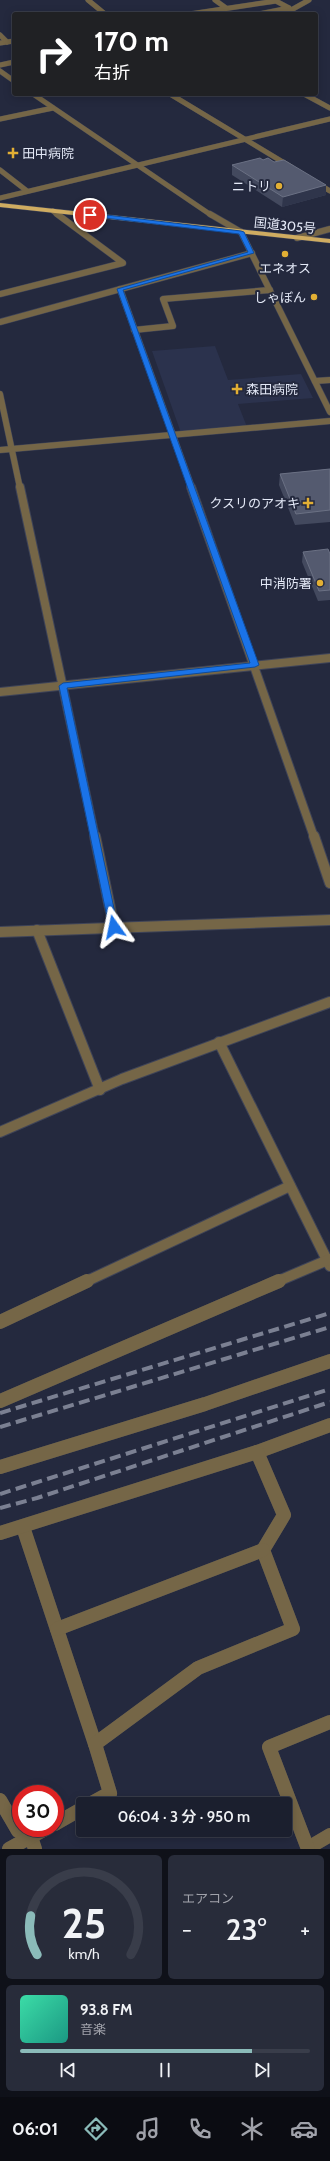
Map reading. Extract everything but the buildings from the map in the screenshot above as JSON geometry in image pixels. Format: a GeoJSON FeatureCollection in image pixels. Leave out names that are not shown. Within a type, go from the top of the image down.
{"type":"FeatureCollection","features":[{"type":"Feature","properties":{"kind":"highway","name":"国道305号"},"geometry":{"type":"LineString","coordinates":[[0,205],[330,241]]}},
{"type":"Feature","properties":{"kind":"street"},"geometry":{"type":"LineString","coordinates":[[88,0],[103,12]]}},
{"type":"Feature","properties":{"kind":"street"},"geometry":{"type":"LineString","coordinates":[[215,0],[226,8]]}},
{"type":"Feature","properties":{"kind":"street"},"geometry":{"type":"LineString","coordinates":[[202,12],[276,1],[287,11],[309,0]]}},
{"type":"Feature","properties":{"kind":"street"},"geometry":{"type":"LineString","coordinates":[[0,35],[12,46]]}},
{"type":"Feature","properties":{"kind":"street"},"geometry":{"type":"LineString","coordinates":[[0,43],[12,41]]}},
{"type":"Feature","properties":{"kind":"street"},"geometry":{"type":"LineString","coordinates":[[0,65],[12,62]]}},
{"type":"Feature","properties":{"kind":"street"},"geometry":{"type":"LineString","coordinates":[[0,71],[12,80]]}},
{"type":"Feature","properties":{"kind":"street"},"geometry":{"type":"LineString","coordinates":[[36,96],[139,164],[220,221],[241,232],[330,412]]}},
{"type":"Feature","properties":{"kind":"street"},"geometry":{"type":"LineString","coordinates":[[173,96],[297,171]]}},
{"type":"Feature","properties":{"kind":"street"},"geometry":{"type":"LineString","coordinates":[[308,96],[330,108]]}},
{"type":"Feature","properties":{"kind":"street"},"geometry":{"type":"LineString","coordinates":[[0,119],[53,108]]}},
{"type":"Feature","properties":{"kind":"street"},"geometry":{"type":"LineString","coordinates":[[0,198],[330,119]]}},
{"type":"Feature","properties":{"kind":"street"},"geometry":{"type":"LineString","coordinates":[[0,170],[27,191]]}},
{"type":"Feature","properties":{"kind":"street"},"geometry":{"type":"LineString","coordinates":[[310,179],[330,191]]}},
{"type":"Feature","properties":{"kind":"street"},"geometry":{"type":"LineString","coordinates":[[0,294],[123,263],[53,210]]}},
{"type":"Feature","properties":{"kind":"street"},"geometry":{"type":"LineString","coordinates":[[297,238],[330,229]]}},
{"type":"Feature","properties":{"kind":"street"},"geometry":{"type":"LineString","coordinates":[[0,322],[252,253]]}},
{"type":"Feature","properties":{"kind":"street"},"geometry":{"type":"LineString","coordinates":[[120,289],[255,665],[330,883]]}},
{"type":"Feature","properties":{"kind":"street"},"geometry":{"type":"LineString","coordinates":[[134,330],[173,326],[163,298],[270,290]]}},
{"type":"Feature","properties":{"kind":"street"},"geometry":{"type":"LineString","coordinates":[[314,381],[330,380]]}},
{"type":"Feature","properties":{"kind":"street"},"geometry":{"type":"LineString","coordinates":[[0,394],[114,927]]}},
{"type":"Feature","properties":{"kind":"street"},"geometry":{"type":"LineString","coordinates":[[0,450],[330,421]]}},
{"type":"Feature","properties":{"kind":"street"},"geometry":{"type":"LineString","coordinates":[[0,692],[330,658]]}},
{"type":"Feature","properties":{"kind":"street"},"geometry":{"type":"LineString","coordinates":[[0,932],[330,920]]}},
{"type":"Feature","properties":{"kind":"street"},"geometry":{"type":"LineString","coordinates":[[37,930],[100,1090]]}},
{"type":"Feature","properties":{"kind":"street"},"geometry":{"type":"LineString","coordinates":[[0,1132],[219,1042],[330,1002]]}},
{"type":"Feature","properties":{"kind":"street"},"geometry":{"type":"LineString","coordinates":[[0,1401],[329,1262],[219,1042]]}},
{"type":"Feature","properties":{"kind":"street"},"geometry":{"type":"LineString","coordinates":[[0,1322],[290,1186]]}},
{"type":"Feature","properties":{"kind":"street"},"geometry":{"type":"LineString","coordinates":[[0,1467],[205,1404],[330,1361]]}},
{"type":"Feature","properties":{"kind":"street"},"geometry":{"type":"LineString","coordinates":[[0,1533],[257,1452],[330,1425]]}},
{"type":"Feature","properties":{"kind":"street"},"geometry":{"type":"LineString","coordinates":[[57,1629],[264,1550],[284,1515],[257,1452]]}},
{"type":"Feature","properties":{"kind":"street"},"geometry":{"type":"LineString","coordinates":[[23,1527],[110,1793],[103,1797]]}},
{"type":"Feature","properties":{"kind":"street"},"geometry":{"type":"LineString","coordinates":[[95,1744],[198,1668],[294,1629],[264,1550]]}},
{"type":"Feature","properties":{"kind":"street"},"geometry":{"type":"LineString","coordinates":[[330,1722],[269,1747],[308,1848],[330,1835]]}},
{"type":"Feature","properties":{"kind":"street"},"geometry":{"type":"LineString","coordinates":[[0,1800],[18,1831],[33,1843]]}},
{"type":"Feature","properties":{"kind":"street"},"geometry":{"type":"LineString","coordinates":[[64,1819],[76,1812]]}},
{"type":"Feature","properties":{"kind":"street"},"geometry":{"type":"LineString","coordinates":[[9,1849],[33,1843]]}},
{"type":"Feature","properties":{"kind":"shaded area","name":"森田病院"},"geometry":{"type":"Polygon","coordinates":[[[215,346],[228,380],[301,374],[313,398],[238,404],[247,427],[181,433],[152,351],[215,346]]]}},
{"type":"Feature","properties":{"kind":"railway"},"geometry":{"type":"LineString","coordinates":[[0,1413],[330,1313]]}},
{"type":"Feature","properties":{"kind":"railway"},"geometry":{"type":"LineString","coordinates":[[0,1427],[330,1327]]}},
{"type":"Feature","properties":{"kind":"railway"},"geometry":{"type":"LineString","coordinates":[[0,1494],[330,1389]]}},
{"type":"Feature","properties":{"kind":"railway"},"geometry":{"type":"LineString","coordinates":[[0,1508],[37,1498],[330,1402]]}},
{"type":"Feature","properties":{"kind":"place","name":"田中病院"},"geometry":{"type":"Point","coordinates":[13,153]}},
{"type":"Feature","properties":{"kind":"place","name":"ニトリ"},"geometry":{"type":"Point","coordinates":[279,186]}},
{"type":"Feature","properties":{"kind":"place","name":"エネオス"},"geometry":{"type":"Point","coordinates":[285,254]}},
{"type":"Feature","properties":{"kind":"place","name":"しゃぼん"},"geometry":{"type":"Point","coordinates":[314,297]}},
{"type":"Feature","properties":{"kind":"place","name":"森田病院"},"geometry":{"type":"Point","coordinates":[237,389]}},
{"type":"Feature","properties":{"kind":"place","name":"クスリのアオキ"},"geometry":{"type":"Point","coordinates":[308,503]}},
{"type":"Feature","properties":{"kind":"place","name":"中消防署"},"geometry":{"type":"Point","coordinates":[320,583]}},
{"type":"Feature","properties":{"kind":"route"},"geometry":{"type":"LineString","coordinates":[[90,215],[241,232],[252,253],[120,289],[255,665],[63,686],[114,927]]}}]}
